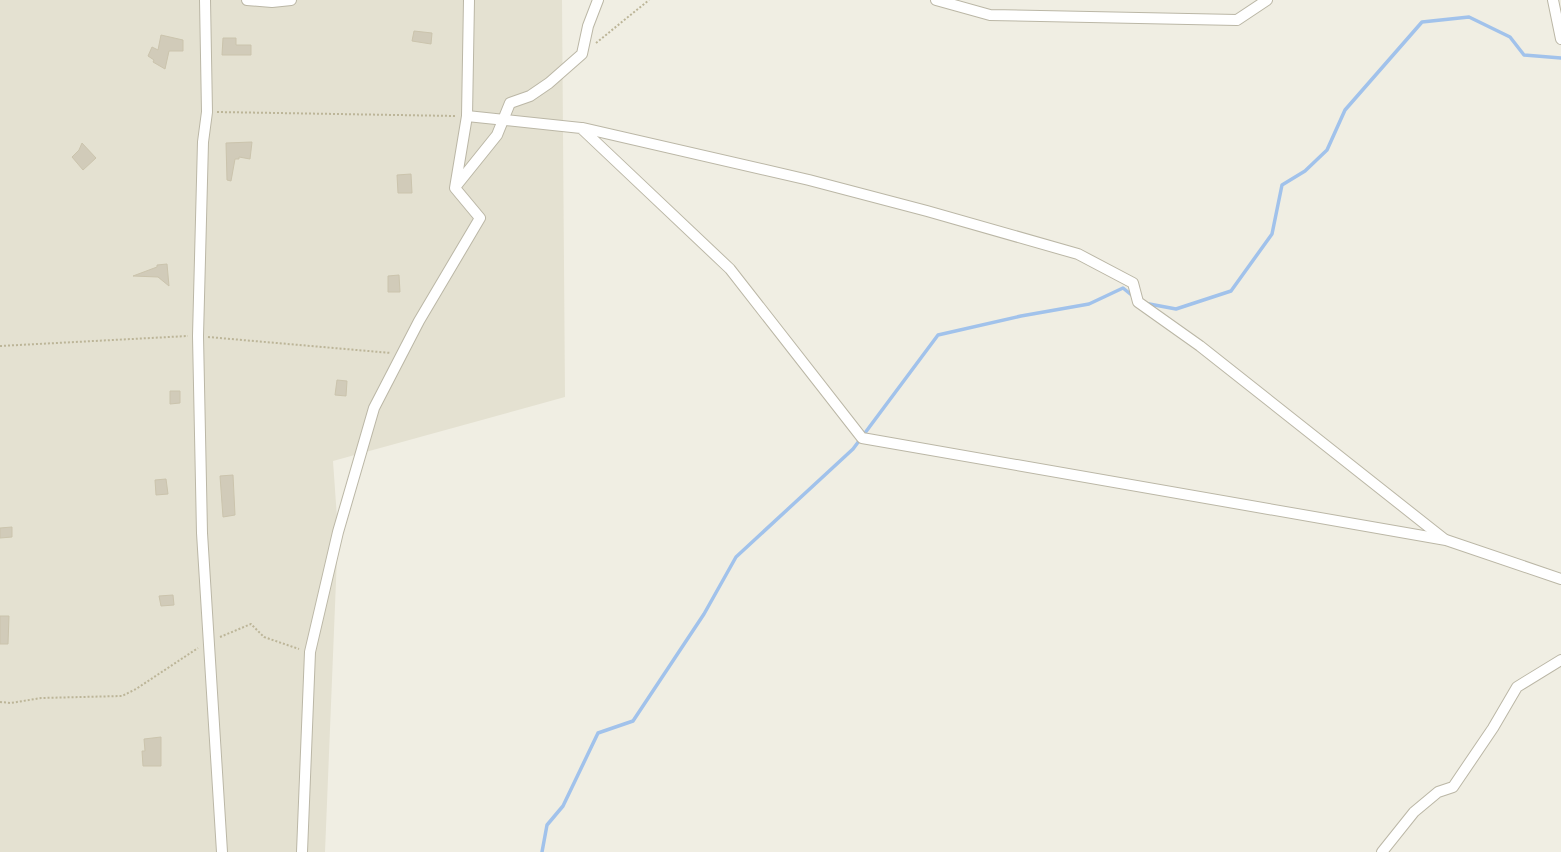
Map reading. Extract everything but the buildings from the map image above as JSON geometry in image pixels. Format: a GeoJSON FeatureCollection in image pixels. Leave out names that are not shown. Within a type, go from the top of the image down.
{"type":"FeatureCollection","features":[{"type":"Feature","properties":{"kind":"street"},"geometry":{"type":"LineString","coordinates":[[205,0],[207,112],[203,142],[198,336],[202,533],[222,852]]}},
{"type":"Feature","properties":{"kind":"street"},"geometry":{"type":"LineString","coordinates":[[247,0],[272,2],[291,0]]}},
{"type":"Feature","properties":{"kind":"street"},"geometry":{"type":"LineString","coordinates":[[302,852],[310,652],[338,532],[374,408],[419,321],[480,218],[455,188],[467,116],[469,0]]}},
{"type":"Feature","properties":{"kind":"street"},"geometry":{"type":"LineString","coordinates":[[455,188],[497,135],[510,103],[530,96],[549,83],[582,54],[588,26],[598,0]]}},
{"type":"Feature","properties":{"kind":"street"},"geometry":{"type":"LineString","coordinates":[[936,0],[990,15],[1237,20],[1266,0]]}},
{"type":"Feature","properties":{"kind":"street"},"geometry":{"type":"LineString","coordinates":[[1553,0],[1561,39]]}},
{"type":"Feature","properties":{"kind":"street"},"geometry":{"type":"LineString","coordinates":[[467,116],[581,128],[810,180],[935,213],[1078,254],[1133,283],[1138,302],[1200,346],[1446,540]]}},
{"type":"Feature","properties":{"kind":"street"},"geometry":{"type":"LineString","coordinates":[[581,128],[730,270],[862,438],[1446,540],[1561,579]]}},
{"type":"Feature","properties":{"kind":"street"},"geometry":{"type":"LineString","coordinates":[[1382,852],[1414,812],[1438,792],[1453,787],[1493,728],[1517,686],[1561,660]]}},
{"type":"Feature","properties":{"kind":"path"},"geometry":{"type":"LineString","coordinates":[[582,54],[649,0]]}},
{"type":"Feature","properties":{"kind":"path"},"geometry":{"type":"LineString","coordinates":[[207,112],[467,116]]}},
{"type":"Feature","properties":{"kind":"path"},"geometry":{"type":"LineString","coordinates":[[0,702],[11,703],[41,698],[122,696],[136,689],[209,641],[251,624],[264,637],[310,652]]}},
{"type":"Feature","properties":{"kind":"shaded area"},"geometry":{"type":"Polygon","coordinates":[[[0,0],[562,0],[565,397],[333,461],[338,532],[325,852],[0,852],[0,0]]]}},
{"type":"Feature","properties":{"kind":"waterway"},"geometry":{"type":"LineString","coordinates":[[1144,303],[1176,309],[1231,291],[1272,234],[1282,185],[1305,171],[1327,150],[1345,110],[1422,22],[1469,17],[1510,37],[1524,55],[1561,58]]}},
{"type":"Feature","properties":{"kind":"waterway"},"geometry":{"type":"LineString","coordinates":[[542,852],[547,825],[563,806],[598,733],[633,721],[704,614],[736,557],[853,449],[938,335],[1021,316],[1089,304],[1123,288],[1134,297]]}}]}
